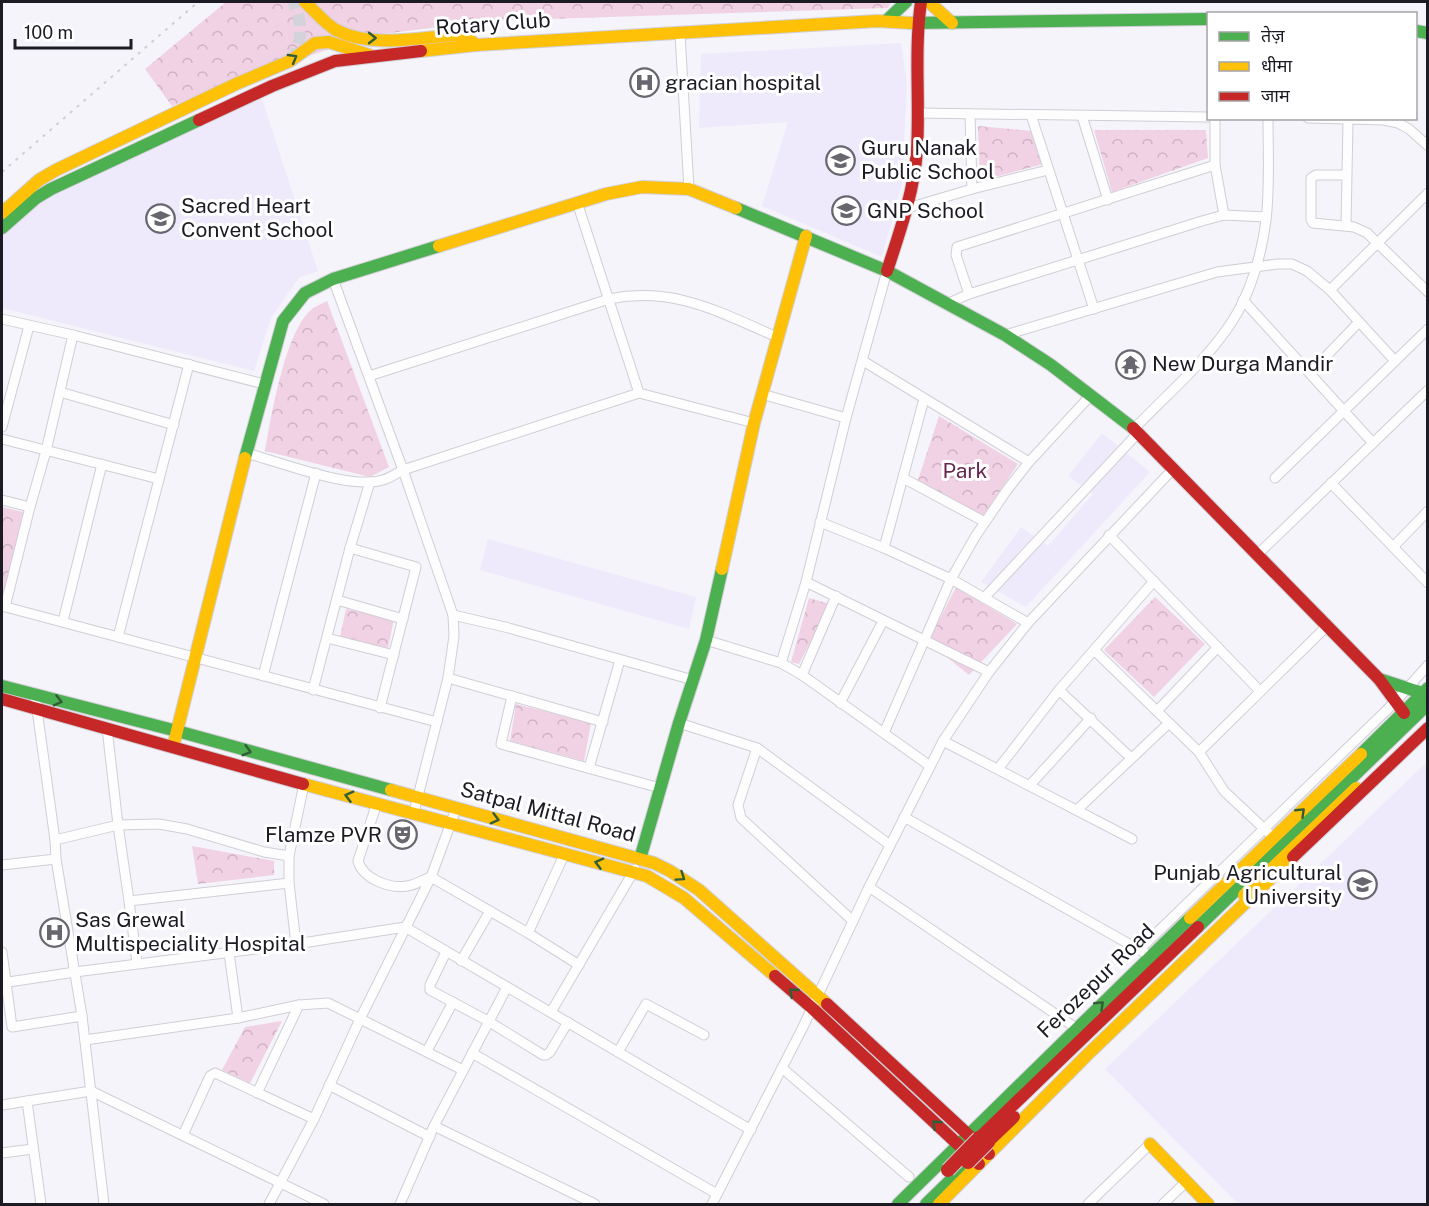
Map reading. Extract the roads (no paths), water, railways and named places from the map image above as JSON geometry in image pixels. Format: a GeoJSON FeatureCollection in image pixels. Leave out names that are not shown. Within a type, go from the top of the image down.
{"type":"FeatureCollection","features":[{"type":"Feature","properties":{"kind":"street"},"geometry":{"type":"LineString","coordinates":[[305,2],[327,24],[356,38],[455,35],[465,36],[476,45]]}},
{"type":"Feature","properties":{"kind":"street"},"geometry":{"type":"LineString","coordinates":[[886,21],[906,2]]}},
{"type":"Feature","properties":{"kind":"street"},"geometry":{"type":"LineString","coordinates":[[911,2],[918,23]]}},
{"type":"Feature","properties":{"kind":"street"},"geometry":{"type":"LineString","coordinates":[[781,663],[806,582],[846,418],[887,271],[908,208],[917,151],[918,23],[921,2]]}},
{"type":"Feature","properties":{"kind":"street"},"geometry":{"type":"LineString","coordinates":[[929,2],[952,23]]}},
{"type":"Feature","properties":{"kind":"street","name":"Rotary Club"},"geometry":{"type":"LineString","coordinates":[[2,228],[36,198],[272,86],[334,61],[476,45],[886,21],[952,23],[1207,19]]}},
{"type":"Feature","properties":{"kind":"street"},"geometry":{"type":"LineString","coordinates":[[680,34],[689,189]]}},
{"type":"Feature","properties":{"kind":"street"},"geometry":{"type":"LineString","coordinates":[[2,213],[39,180],[57,170],[290,61],[315,43],[329,42],[373,57]]}},
{"type":"Feature","properties":{"kind":"street"},"geometry":{"type":"LineString","coordinates":[[36,198],[39,187],[46,181],[273,74]]}},
{"type":"Feature","properties":{"kind":"street"},"geometry":{"type":"LineString","coordinates":[[917,113],[1207,117]]}},
{"type":"Feature","properties":{"kind":"street"},"geometry":{"type":"LineString","coordinates":[[970,114],[972,189]]}},
{"type":"Feature","properties":{"kind":"street"},"geometry":{"type":"LineString","coordinates":[[1031,115],[1094,309]]}},
{"type":"Feature","properties":{"kind":"street"},"geometry":{"type":"LineString","coordinates":[[1082,116],[1108,200]]}},
{"type":"Feature","properties":{"kind":"street"},"geometry":{"type":"LineString","coordinates":[[1215,120],[1215,165],[1224,215]]}},
{"type":"Feature","properties":{"kind":"street"},"geometry":{"type":"LineString","coordinates":[[984,598],[1215,344],[1234,319],[1263,242],[1266,217],[1268,120]]}},
{"type":"Feature","properties":{"kind":"street"},"geometry":{"type":"LineString","coordinates":[[1335,120],[1384,120],[1398,123],[1409,129],[1428,146]]}},
{"type":"Feature","properties":{"kind":"street"},"geometry":{"type":"LineString","coordinates":[[1346,225],[1348,121]]}},
{"type":"Feature","properties":{"kind":"street"},"geometry":{"type":"LineString","coordinates":[[969,294],[956,255],[957,247],[1215,165]]}},
{"type":"Feature","properties":{"kind":"street"},"geometry":{"type":"LineString","coordinates":[[908,208],[1048,170]]}},
{"type":"Feature","properties":{"kind":"street"},"geometry":{"type":"LineString","coordinates":[[1346,175],[1316,175],[1311,178],[1311,220],[1316,224],[1354,226],[1367,233],[1427,291]]}},
{"type":"Feature","properties":{"kind":"street"},"geometry":{"type":"LineString","coordinates":[[173,747],[264,384],[283,321],[305,292],[333,279],[577,202],[642,187],[689,189],[887,271],[1005,335],[1051,365],[1136,431],[1379,679],[1404,713]]}},
{"type":"Feature","properties":{"kind":"street"},"geometry":{"type":"LineString","coordinates":[[1330,290],[1428,193]]}},
{"type":"Feature","properties":{"kind":"street"},"geometry":{"type":"LineString","coordinates":[[577,202],[639,393]]}},
{"type":"Feature","properties":{"kind":"street"},"geometry":{"type":"LineString","coordinates":[[948,303],[969,294],[1202,220],[1224,215],[1266,217]]}},
{"type":"Feature","properties":{"kind":"street"},"geometry":{"type":"LineString","coordinates":[[551,1012],[640,859],[679,723],[706,640],[754,423],[806,236]]}},
{"type":"Feature","properties":{"kind":"street"},"geometry":{"type":"LineString","coordinates":[[1005,335],[1217,272],[1292,264],[1307,270],[1330,290],[1395,361]]}},
{"type":"Feature","properties":{"kind":"street"},"geometry":{"type":"LineString","coordinates":[[333,279],[453,615],[454,636],[448,678],[414,813]]}},
{"type":"Feature","properties":{"kind":"street"},"geometry":{"type":"LineString","coordinates":[[369,376],[609,299],[628,295],[649,294],[688,301],[777,337]]}},
{"type":"Feature","properties":{"kind":"street"},"geometry":{"type":"LineString","coordinates":[[1243,300],[1373,443]]}},
{"type":"Feature","properties":{"kind":"street"},"geometry":{"type":"LineString","coordinates":[[2,319],[264,384]]}},
{"type":"Feature","properties":{"kind":"street"},"geometry":{"type":"LineString","coordinates":[[1310,373],[1359,322]]}},
{"type":"Feature","properties":{"kind":"street"},"geometry":{"type":"LineString","coordinates":[[2,428],[29,326]]}},
{"type":"Feature","properties":{"kind":"street"},"geometry":{"type":"LineString","coordinates":[[1275,478],[1428,329]]}},
{"type":"Feature","properties":{"kind":"street"},"geometry":{"type":"LineString","coordinates":[[73,336],[46,451],[3,606],[437,722]]}},
{"type":"Feature","properties":{"kind":"street"},"geometry":{"type":"LineString","coordinates":[[863,361],[1029,462]]}},
{"type":"Feature","properties":{"kind":"street"},"geometry":{"type":"LineString","coordinates":[[118,637],[189,364]]}},
{"type":"Feature","properties":{"kind":"street"},"geometry":{"type":"LineString","coordinates":[[1257,555],[1428,390]]}},
{"type":"Feature","properties":{"kind":"street"},"geometry":{"type":"LineString","coordinates":[[60,392],[174,425]]}},
{"type":"Feature","properties":{"kind":"street"},"geometry":{"type":"LineString","coordinates":[[246,453],[316,473],[358,482],[370,482],[383,480],[403,470],[639,393],[754,423]]}},
{"type":"Feature","properties":{"kind":"street"},"geometry":{"type":"LineString","coordinates":[[762,394],[846,418]]}},
{"type":"Feature","properties":{"kind":"street"},"geometry":{"type":"LineString","coordinates":[[884,733],[951,579],[985,522],[1006,490],[1029,462],[1091,395]]}},
{"type":"Feature","properties":{"kind":"street"},"geometry":{"type":"LineString","coordinates":[[884,548],[924,399]]}},
{"type":"Feature","properties":{"kind":"street"},"geometry":{"type":"LineString","coordinates":[[2,439],[159,479]]}},
{"type":"Feature","properties":{"kind":"street"},"geometry":{"type":"LineString","coordinates":[[63,621],[102,464]]}},
{"type":"Feature","properties":{"kind":"street"},"geometry":{"type":"LineString","coordinates":[[712,1204],[815,1002],[869,887],[943,741],[988,672],[1028,623],[1173,469]]}},
{"type":"Feature","properties":{"kind":"street"},"geometry":{"type":"LineString","coordinates":[[263,676],[316,473]]}},
{"type":"Feature","properties":{"kind":"street"},"geometry":{"type":"LineString","coordinates":[[903,478],[985,522]]}},
{"type":"Feature","properties":{"kind":"street"},"geometry":{"type":"LineString","coordinates":[[313,690],[350,548],[370,482]]}},
{"type":"Feature","properties":{"kind":"street"},"geometry":{"type":"LineString","coordinates":[[1331,483],[1428,583]]}},
{"type":"Feature","properties":{"kind":"street"},"geometry":{"type":"LineString","coordinates":[[2,500],[30,507]]}},
{"type":"Feature","properties":{"kind":"street"},"geometry":{"type":"LineString","coordinates":[[1393,546],[1428,512]]}},
{"type":"Feature","properties":{"kind":"street"},"geometry":{"type":"LineString","coordinates":[[820,522],[951,579],[1028,623]]}},
{"type":"Feature","properties":{"kind":"street"},"geometry":{"type":"LineString","coordinates":[[1109,535],[1260,691]]}},
{"type":"Feature","properties":{"kind":"street"},"geometry":{"type":"LineString","coordinates":[[350,548],[416,567],[380,708]]}},
{"type":"Feature","properties":{"kind":"street"},"geometry":{"type":"LineString","coordinates":[[998,769],[1059,690],[1154,581]]}},
{"type":"Feature","properties":{"kind":"street"},"geometry":{"type":"LineString","coordinates":[[806,582],[988,672]]}},
{"type":"Feature","properties":{"kind":"street"},"geometry":{"type":"LineString","coordinates":[[802,675],[836,596]]}},
{"type":"Feature","properties":{"kind":"street"},"geometry":{"type":"LineString","coordinates":[[337,600],[403,619]]}},
{"type":"Feature","properties":{"kind":"street"},"geometry":{"type":"LineString","coordinates":[[453,615],[509,628],[693,680]]}},
{"type":"Feature","properties":{"kind":"street"},"geometry":{"type":"LineString","coordinates":[[840,703],[883,621]]}},
{"type":"Feature","properties":{"kind":"street"},"geometry":{"type":"LineString","coordinates":[[1199,752],[1327,626]]}},
{"type":"Feature","properties":{"kind":"street"},"geometry":{"type":"LineString","coordinates":[[327,638],[394,655]]}},
{"type":"Feature","properties":{"kind":"street"},"geometry":{"type":"LineString","coordinates":[[706,640],[781,663],[802,675],[930,766]]}},
{"type":"Feature","properties":{"kind":"street"},"geometry":{"type":"LineString","coordinates":[[1157,711],[1218,647]]}},
{"type":"Feature","properties":{"kind":"street"},"geometry":{"type":"LineString","coordinates":[[1094,650],[1199,752],[1224,791],[1268,833],[1428,665]]}},
{"type":"Feature","properties":{"kind":"street"},"geometry":{"type":"LineString","coordinates":[[590,768],[620,660]]}},
{"type":"Feature","properties":{"kind":"street"},"geometry":{"type":"LineString","coordinates":[[448,678],[603,722]]}},
{"type":"Feature","properties":{"kind":"street"},"geometry":{"type":"LineString","coordinates":[[981,1143],[1426,695],[1379,679]]}},
{"type":"Feature","properties":{"kind":"street","name":"Satpal Mittal Road"},"geometry":{"type":"LineString","coordinates":[[2,686],[36,702],[107,729],[633,872],[659,882],[684,898],[815,1002],[981,1143]]}},
{"type":"Feature","properties":{"kind":"street"},"geometry":{"type":"LineString","coordinates":[[1059,690],[1131,758]]}},
{"type":"Feature","properties":{"kind":"street","name":"Ferozepur Road"},"geometry":{"type":"LineString","coordinates":[[914,1204],[948,1170],[981,1143],[1076,1028],[1145,953],[1268,833],[1426,695]]}},
{"type":"Feature","properties":{"kind":"street"},"geometry":{"type":"LineString","coordinates":[[512,696],[501,744],[660,788]]}},
{"type":"Feature","properties":{"kind":"street","name":"Satpal Mittal Road"},"geometry":{"type":"LineString","coordinates":[[2,699],[36,702],[177,731],[640,859],[676,873],[695,887],[815,1002],[958,1145],[972,1165]]}},
{"type":"Feature","properties":{"kind":"street"},"geometry":{"type":"LineString","coordinates":[[36,702],[56,859],[82,1016],[104,1204]]}},
{"type":"Feature","properties":{"kind":"street"},"geometry":{"type":"LineString","coordinates":[[981,1143],[1290,853],[1428,717]]}},
{"type":"Feature","properties":{"kind":"street"},"geometry":{"type":"LineString","coordinates":[[1030,785],[1091,718]]}},
{"type":"Feature","properties":{"kind":"street"},"geometry":{"type":"LineString","coordinates":[[679,723],[757,748],[890,845]]}},
{"type":"Feature","properties":{"kind":"street"},"geometry":{"type":"LineString","coordinates":[[1078,809],[1169,723]]}},
{"type":"Feature","properties":{"kind":"street"},"geometry":{"type":"LineString","coordinates":[[981,1143],[1087,1055],[1428,728]]}},
{"type":"Feature","properties":{"kind":"street"},"geometry":{"type":"LineString","coordinates":[[107,729],[137,963]]}},
{"type":"Feature","properties":{"kind":"street"},"geometry":{"type":"LineString","coordinates":[[943,741],[1132,838]]}},
{"type":"Feature","properties":{"kind":"street"},"geometry":{"type":"LineString","coordinates":[[757,748],[738,805],[741,818],[853,921]]}},
{"type":"Feature","properties":{"kind":"street"},"geometry":{"type":"LineString","coordinates":[[296,944],[289,883],[289,856],[304,784]]}},
{"type":"Feature","properties":{"kind":"street"},"geometry":{"type":"LineString","coordinates":[[377,803],[358,861],[360,869],[366,876],[398,887],[409,886],[431,877]]}},
{"type":"Feature","properties":{"kind":"street"},"geometry":{"type":"LineString","coordinates":[[269,1204],[314,1119],[360,1019],[431,877],[456,809]]}},
{"type":"Feature","properties":{"kind":"street"},"geometry":{"type":"LineString","coordinates":[[904,818],[1145,953]]}},
{"type":"Feature","properties":{"kind":"street"},"geometry":{"type":"LineString","coordinates":[[55,840],[118,825],[140,823],[173,826],[264,852],[289,856]]}},
{"type":"Feature","properties":{"kind":"street"},"geometry":{"type":"LineString","coordinates":[[528,933],[565,854]]}},
{"type":"Feature","properties":{"kind":"street"},"geometry":{"type":"LineString","coordinates":[[2,865],[56,859]]}},
{"type":"Feature","properties":{"kind":"street"},"geometry":{"type":"LineString","coordinates":[[431,877],[579,965]]}},
{"type":"Feature","properties":{"kind":"street"},"geometry":{"type":"LineString","coordinates":[[129,901],[289,883]]}},
{"type":"Feature","properties":{"kind":"street"},"geometry":{"type":"LineString","coordinates":[[869,887],[1076,1028]]}},
{"type":"Feature","properties":{"kind":"street"},"geometry":{"type":"LineString","coordinates":[[461,961],[490,911]]}},
{"type":"Feature","properties":{"kind":"street"},"geometry":{"type":"LineString","coordinates":[[4,983],[405,927],[751,1130]]}},
{"type":"Feature","properties":{"kind":"street"},"geometry":{"type":"LineString","coordinates":[[2,952],[4,983],[12,1027]]}},
{"type":"Feature","properties":{"kind":"street"},"geometry":{"type":"LineString","coordinates":[[228,952],[238,1018]]}},
{"type":"Feature","properties":{"kind":"street"},"geometry":{"type":"LineString","coordinates":[[446,952],[429,988],[453,1002],[546,1055],[568,1022]]}},
{"type":"Feature","properties":{"kind":"street"},"geometry":{"type":"LineString","coordinates":[[400,1204],[435,1126],[507,987]]}},
{"type":"Feature","properties":{"kind":"street"},"geometry":{"type":"LineString","coordinates":[[85,1040],[238,1018],[299,1005],[328,1002],[463,1070]]}},
{"type":"Feature","properties":{"kind":"street"},"geometry":{"type":"LineString","coordinates":[[427,1051],[453,1002]]}},
{"type":"Feature","properties":{"kind":"street"},"geometry":{"type":"LineString","coordinates":[[618,1052],[646,1004],[704,1035]]}},
{"type":"Feature","properties":{"kind":"street"},"geometry":{"type":"LineString","coordinates":[[256,1093],[299,1005]]}},
{"type":"Feature","properties":{"kind":"street"},"geometry":{"type":"LineString","coordinates":[[2,1028],[82,1016]]}},
{"type":"Feature","properties":{"kind":"street"},"geometry":{"type":"LineString","coordinates":[[472,1053],[717,1194]]}},
{"type":"Feature","properties":{"kind":"street"},"geometry":{"type":"LineString","coordinates":[[782,1068],[909,1177]]}},
{"type":"Feature","properties":{"kind":"street"},"geometry":{"type":"LineString","coordinates":[[183,1136],[212,1074],[217,1074],[314,1119]]}},
{"type":"Feature","properties":{"kind":"street"},"geometry":{"type":"LineString","coordinates":[[329,1085],[430,1137]]}},
{"type":"Feature","properties":{"kind":"street"},"geometry":{"type":"LineString","coordinates":[[2,1105],[92,1091],[324,1204]]}},
{"type":"Feature","properties":{"kind":"street"},"geometry":{"type":"LineString","coordinates":[[27,1101],[41,1204]]}},
{"type":"Feature","properties":{"kind":"street"},"geometry":{"type":"LineString","coordinates":[[435,1126],[595,1204]]}},
{"type":"Feature","properties":{"kind":"street","name":"Ferozepur Road"},"geometry":{"type":"LineString","coordinates":[[898,1204],[958,1145],[981,1143]]}},
{"type":"Feature","properties":{"kind":"street","name":"Ferozepur Road"},"geometry":{"type":"LineString","coordinates":[[939,1204],[972,1165],[981,1143]]}},
{"type":"Feature","properties":{"kind":"street"},"geometry":{"type":"LineString","coordinates":[[1088,1204],[1150,1144],[1208,1204]]}},
{"type":"Feature","properties":{"kind":"street"},"geometry":{"type":"LineString","coordinates":[[2,1154],[33,1149]]}},
{"type":"Feature","properties":{"kind":"street"},"geometry":{"type":"LineString","coordinates":[[926,1204],[972,1165]]}},
{"type":"Feature","properties":{"kind":"street"},"geometry":{"type":"LineString","coordinates":[[1163,1204],[1186,1182]]}},
{"type":"Feature","properties":{"kind":"tunnel"},"geometry":{"type":"LineString","coordinates":[[291,60],[300,39],[299,16],[293,2]]}},
{"type":"Feature","properties":{"kind":"railway"},"geometry":{"type":"LineString","coordinates":[[2,172],[198,2]]}},
{"type":"Feature","properties":{"kind":"place","name":"gracian hospital"},"geometry":{"type":"Point","coordinates":[644,83]}},
{"type":"Feature","properties":{"kind":"place","name":"Guru Nanak Public School"},"geometry":{"type":"Point","coordinates":[840,160]}},
{"type":"Feature","properties":{"kind":"place","name":"GNP School"},"geometry":{"type":"Point","coordinates":[846,211]}},
{"type":"Feature","properties":{"kind":"place","name":"Sacred Heart Convent School"},"geometry":{"type":"Point","coordinates":[160,218]}},
{"type":"Feature","properties":{"kind":"place","name":"New Durga Mandir"},"geometry":{"type":"Point","coordinates":[1131,364]}},
{"type":"Feature","properties":{"kind":"place","name":"Flamze PVR"},"geometry":{"type":"Point","coordinates":[403,835]}},
{"type":"Feature","properties":{"kind":"place","name":"Punjab Agricultural University"},"geometry":{"type":"Point","coordinates":[1363,885]}},
{"type":"Feature","properties":{"kind":"place","name":"Sas Grewal Multispeciality Hospital"},"geometry":{"type":"Point","coordinates":[54,932]}},
{"type":"Feature","properties":{"kind":"park label","name":"Park"},"geometry":{"type":"Point","coordinates":[965,471]}}]}
